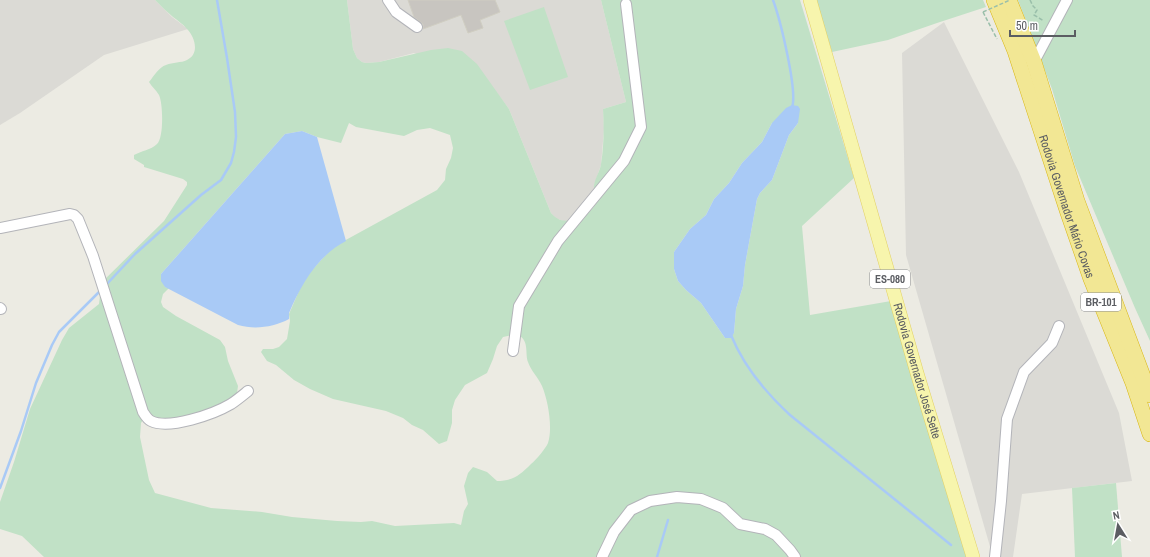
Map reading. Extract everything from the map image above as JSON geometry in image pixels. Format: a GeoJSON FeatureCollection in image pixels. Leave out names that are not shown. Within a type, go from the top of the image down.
{"type":"FeatureCollection","features":[{"type":"Feature","properties":{"kind":"highway","name":"Rodovia Governador Mário Covas"},"geometry":{"type":"LineString","coordinates":[[994,0],[1016,51],[1068,213],[1091,279],[1133,383],[1150,434]]}},
{"type":"Feature","properties":{"kind":"highway","name":"Rodovia Governador Mário Covas"},"geometry":{"type":"LineString","coordinates":[[1010,0],[1034,62],[1077,201],[1150,395]]}},
{"type":"Feature","properties":{"kind":"main road","name":"Rodovia Governador José Sette"},"geometry":{"type":"LineString","coordinates":[[810,0],[914,365],[973,557]]}},
{"type":"Feature","properties":{"kind":"street"},"geometry":{"type":"LineString","coordinates":[[388,0],[396,12],[417,27]]}},
{"type":"Feature","properties":{"kind":"street"},"geometry":{"type":"LineString","coordinates":[[1034,62],[1067,0]]}},
{"type":"Feature","properties":{"kind":"street"},"geometry":{"type":"LineString","coordinates":[[513,351],[519,306],[558,242],[624,161],[641,127],[625,1]]}},
{"type":"Feature","properties":{"kind":"street"},"geometry":{"type":"LineString","coordinates":[[0,228],[70,214],[74,215],[78,219],[83,228],[100,276],[143,412],[147,418],[160,423],[171,423],[206,415],[231,404],[248,391]]}},
{"type":"Feature","properties":{"kind":"street"},"geometry":{"type":"LineString","coordinates":[[995,557],[1007,420],[1024,372],[1052,343],[1059,326]]}},
{"type":"Feature","properties":{"kind":"street"},"geometry":{"type":"LineString","coordinates":[[602,557],[614,532],[631,510],[650,501],[677,497],[701,499],[723,508],[740,524],[765,529],[776,535],[795,557]]}},
{"type":"Feature","properties":{"kind":"path"},"geometry":{"type":"LineString","coordinates":[[983,12],[1010,0]]}},
{"type":"Feature","properties":{"kind":"path"},"geometry":{"type":"LineString","coordinates":[[1030,0],[1037,10],[1034,16],[1053,26]]}},
{"type":"Feature","properties":{"kind":"shaded area"},"geometry":{"type":"Polygon","coordinates":[[[0,0],[155,0],[172,17],[188,29],[104,55],[20,113],[0,125],[0,0]]]}},
{"type":"Feature","properties":{"kind":"shaded area"},"geometry":{"type":"Polygon","coordinates":[[[347,0],[601,0],[626,102],[603,109],[604,129],[601,165],[594,185],[597,201],[595,206],[585,215],[566,222],[555,218],[551,213],[509,109],[488,81],[414,53],[379,62],[366,63],[357,58],[353,49],[347,0]]]}},
{"type":"Feature","properties":{"kind":"shaded area"},"geometry":{"type":"Polygon","coordinates":[[[944,22],[1019,172],[1119,413],[1132,481],[1022,494],[1013,557],[993,557],[906,255],[902,53],[944,22]]]}},
{"type":"Feature","properties":{"kind":"green space"},"geometry":{"type":"Polygon","coordinates":[[[155,0],[347,0],[353,49],[357,58],[362,62],[379,62],[431,50],[448,48],[462,51],[477,64],[509,109],[551,213],[558,219],[566,221],[588,213],[595,205],[596,200],[594,185],[600,167],[603,150],[603,109],[626,102],[601,0],[800,0],[854,178],[802,226],[810,315],[891,301],[968,557],[44,557],[22,536],[0,529],[0,502],[30,409],[62,340],[69,328],[99,304],[99,285],[164,221],[187,185],[187,182],[183,179],[144,167],[144,165],[134,159],[134,155],[152,148],[157,144],[161,135],[162,112],[160,99],[158,93],[149,82],[163,66],[187,60],[194,54],[195,50],[194,41],[190,32],[155,0]],[[349,123],[341,143],[317,137],[302,131],[285,134],[161,274],[165,287],[169,288],[163,294],[161,302],[163,307],[176,316],[220,340],[225,347],[228,361],[238,386],[237,393],[212,410],[167,422],[144,418],[141,423],[140,437],[149,480],[155,493],[211,508],[262,512],[292,517],[337,521],[372,521],[395,526],[454,523],[461,525],[464,511],[468,504],[464,486],[468,473],[473,467],[487,472],[497,481],[512,479],[538,457],[547,445],[550,422],[546,399],[542,386],[528,362],[525,341],[518,335],[503,337],[497,346],[487,373],[465,385],[455,400],[452,410],[452,423],[447,441],[439,444],[423,430],[412,425],[403,418],[386,411],[333,399],[310,389],[294,380],[276,365],[267,361],[261,352],[263,349],[273,349],[279,347],[287,339],[290,321],[289,314],[304,281],[333,247],[437,190],[445,180],[446,169],[451,158],[453,148],[450,135],[430,128],[417,130],[404,136],[356,127],[349,123]],[[772,123],[762,142],[742,163],[729,183],[714,199],[706,215],[690,229],[674,252],[674,269],[678,281],[701,303],[725,338],[734,333],[736,309],[743,286],[745,265],[757,199],[760,193],[772,180],[789,135],[798,123],[772,123]]]}},
{"type":"Feature","properties":{"kind":"green space"},"geometry":{"type":"Polygon","coordinates":[[[816,0],[983,0],[986,7],[888,40],[832,52],[816,0]]]}},
{"type":"Feature","properties":{"kind":"green space"},"geometry":{"type":"Polygon","coordinates":[[[1018,0],[1150,0],[1150,341],[1075,166],[1052,89],[1018,0]]]}},
{"type":"Feature","properties":{"kind":"green space"},"geometry":{"type":"Polygon","coordinates":[[[544,7],[568,77],[530,90],[504,21],[544,7]]]}},
{"type":"Feature","properties":{"kind":"green space"},"geometry":{"type":"Polygon","coordinates":[[[1116,483],[1122,557],[1075,557],[1072,488],[1116,483]]]}},
{"type":"Feature","properties":{"kind":"water"},"geometry":{"type":"Polygon","coordinates":[[[792,105],[798,106],[800,109],[798,123],[789,135],[772,180],[760,193],[757,199],[745,265],[743,286],[736,309],[734,333],[731,338],[725,338],[701,303],[678,281],[674,269],[674,252],[690,229],[706,215],[714,199],[729,183],[742,163],[762,142],[772,123],[786,108],[792,105]]]}},
{"type":"Feature","properties":{"kind":"water"},"geometry":{"type":"Polygon","coordinates":[[[302,131],[317,137],[346,241],[336,247],[318,263],[311,272],[294,302],[289,313],[289,319],[264,327],[244,327],[165,287],[161,281],[161,274],[285,134],[302,131]]]}},
{"type":"Feature","properties":{"kind":"building"},"geometry":{"type":"Polygon","coordinates":[[[408,0],[495,0],[500,12],[480,20],[483,28],[468,33],[461,15],[423,29],[423,24],[414,17],[408,0]]]}},
{"type":"Feature","properties":{"kind":"waterway"},"geometry":{"type":"LineString","coordinates":[[105,286],[135,254],[201,195],[221,180],[231,163],[236,137],[235,112],[217,0]]}},
{"type":"Feature","properties":{"kind":"waterway"},"geometry":{"type":"LineString","coordinates":[[773,0],[784,38],[793,87],[792,108]]}},
{"type":"Feature","properties":{"kind":"waterway"},"geometry":{"type":"LineString","coordinates":[[0,488],[21,431],[36,383],[52,345],[59,332],[100,291]]}},
{"type":"Feature","properties":{"kind":"waterway"},"geometry":{"type":"LineString","coordinates":[[731,335],[742,358],[756,378],[790,415],[951,545]]}},
{"type":"Feature","properties":{"kind":"waterway"},"geometry":{"type":"LineString","coordinates":[[657,557],[668,520]]}}]}
